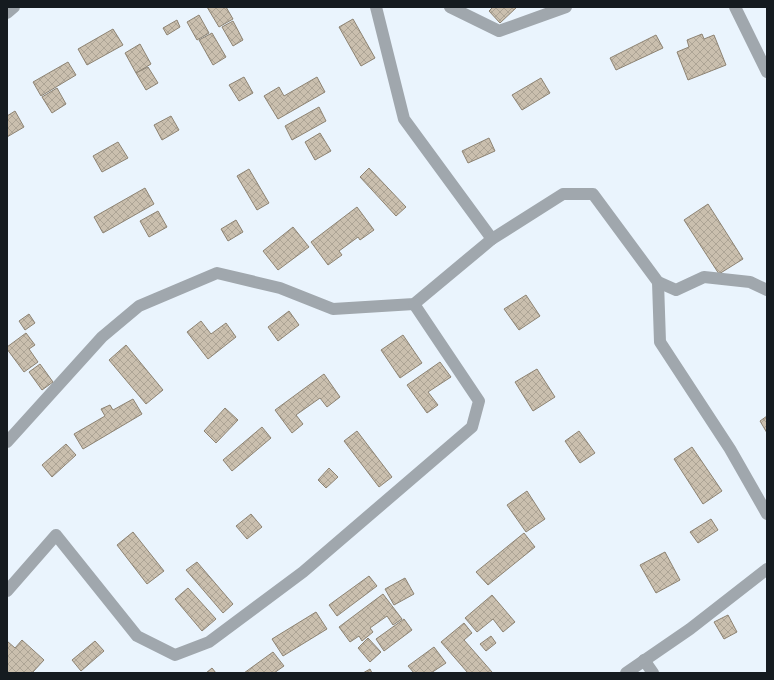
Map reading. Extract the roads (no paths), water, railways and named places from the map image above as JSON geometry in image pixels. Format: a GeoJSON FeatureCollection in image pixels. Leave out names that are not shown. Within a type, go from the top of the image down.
{"type":"FeatureCollection","features":[{"type":"Feature","properties":{"kind":"street"},"geometry":{"type":"LineString","coordinates":[[7,13],[14,7]]}},
{"type":"Feature","properties":{"kind":"street"},"geometry":{"type":"LineString","coordinates":[[376,7],[404,119],[492,239]]}},
{"type":"Feature","properties":{"kind":"street"},"geometry":{"type":"LineString","coordinates":[[450,7],[499,31],[566,7]]}},
{"type":"Feature","properties":{"kind":"street"},"geometry":{"type":"LineString","coordinates":[[735,7],[767,72]]}},
{"type":"Feature","properties":{"kind":"street"},"geometry":{"type":"LineString","coordinates":[[7,442],[102,337],[138,306],[217,273],[280,288],[333,309],[414,304],[492,239],[563,194],[593,194],[658,282],[676,290],[704,277],[750,282],[767,290]]}},
{"type":"Feature","properties":{"kind":"street"},"geometry":{"type":"LineString","coordinates":[[658,282],[660,342],[730,449],[767,514]]}},
{"type":"Feature","properties":{"kind":"street"},"geometry":{"type":"LineString","coordinates":[[7,591],[56,534],[136,636],[174,655],[209,642],[303,572],[472,427],[479,402],[414,304]]}},
{"type":"Feature","properties":{"kind":"street"},"geometry":{"type":"LineString","coordinates":[[626,673],[690,629],[767,568]]}},
{"type":"Feature","properties":{"kind":"street"},"geometry":{"type":"LineString","coordinates":[[644,660],[653,673]]}}]}
